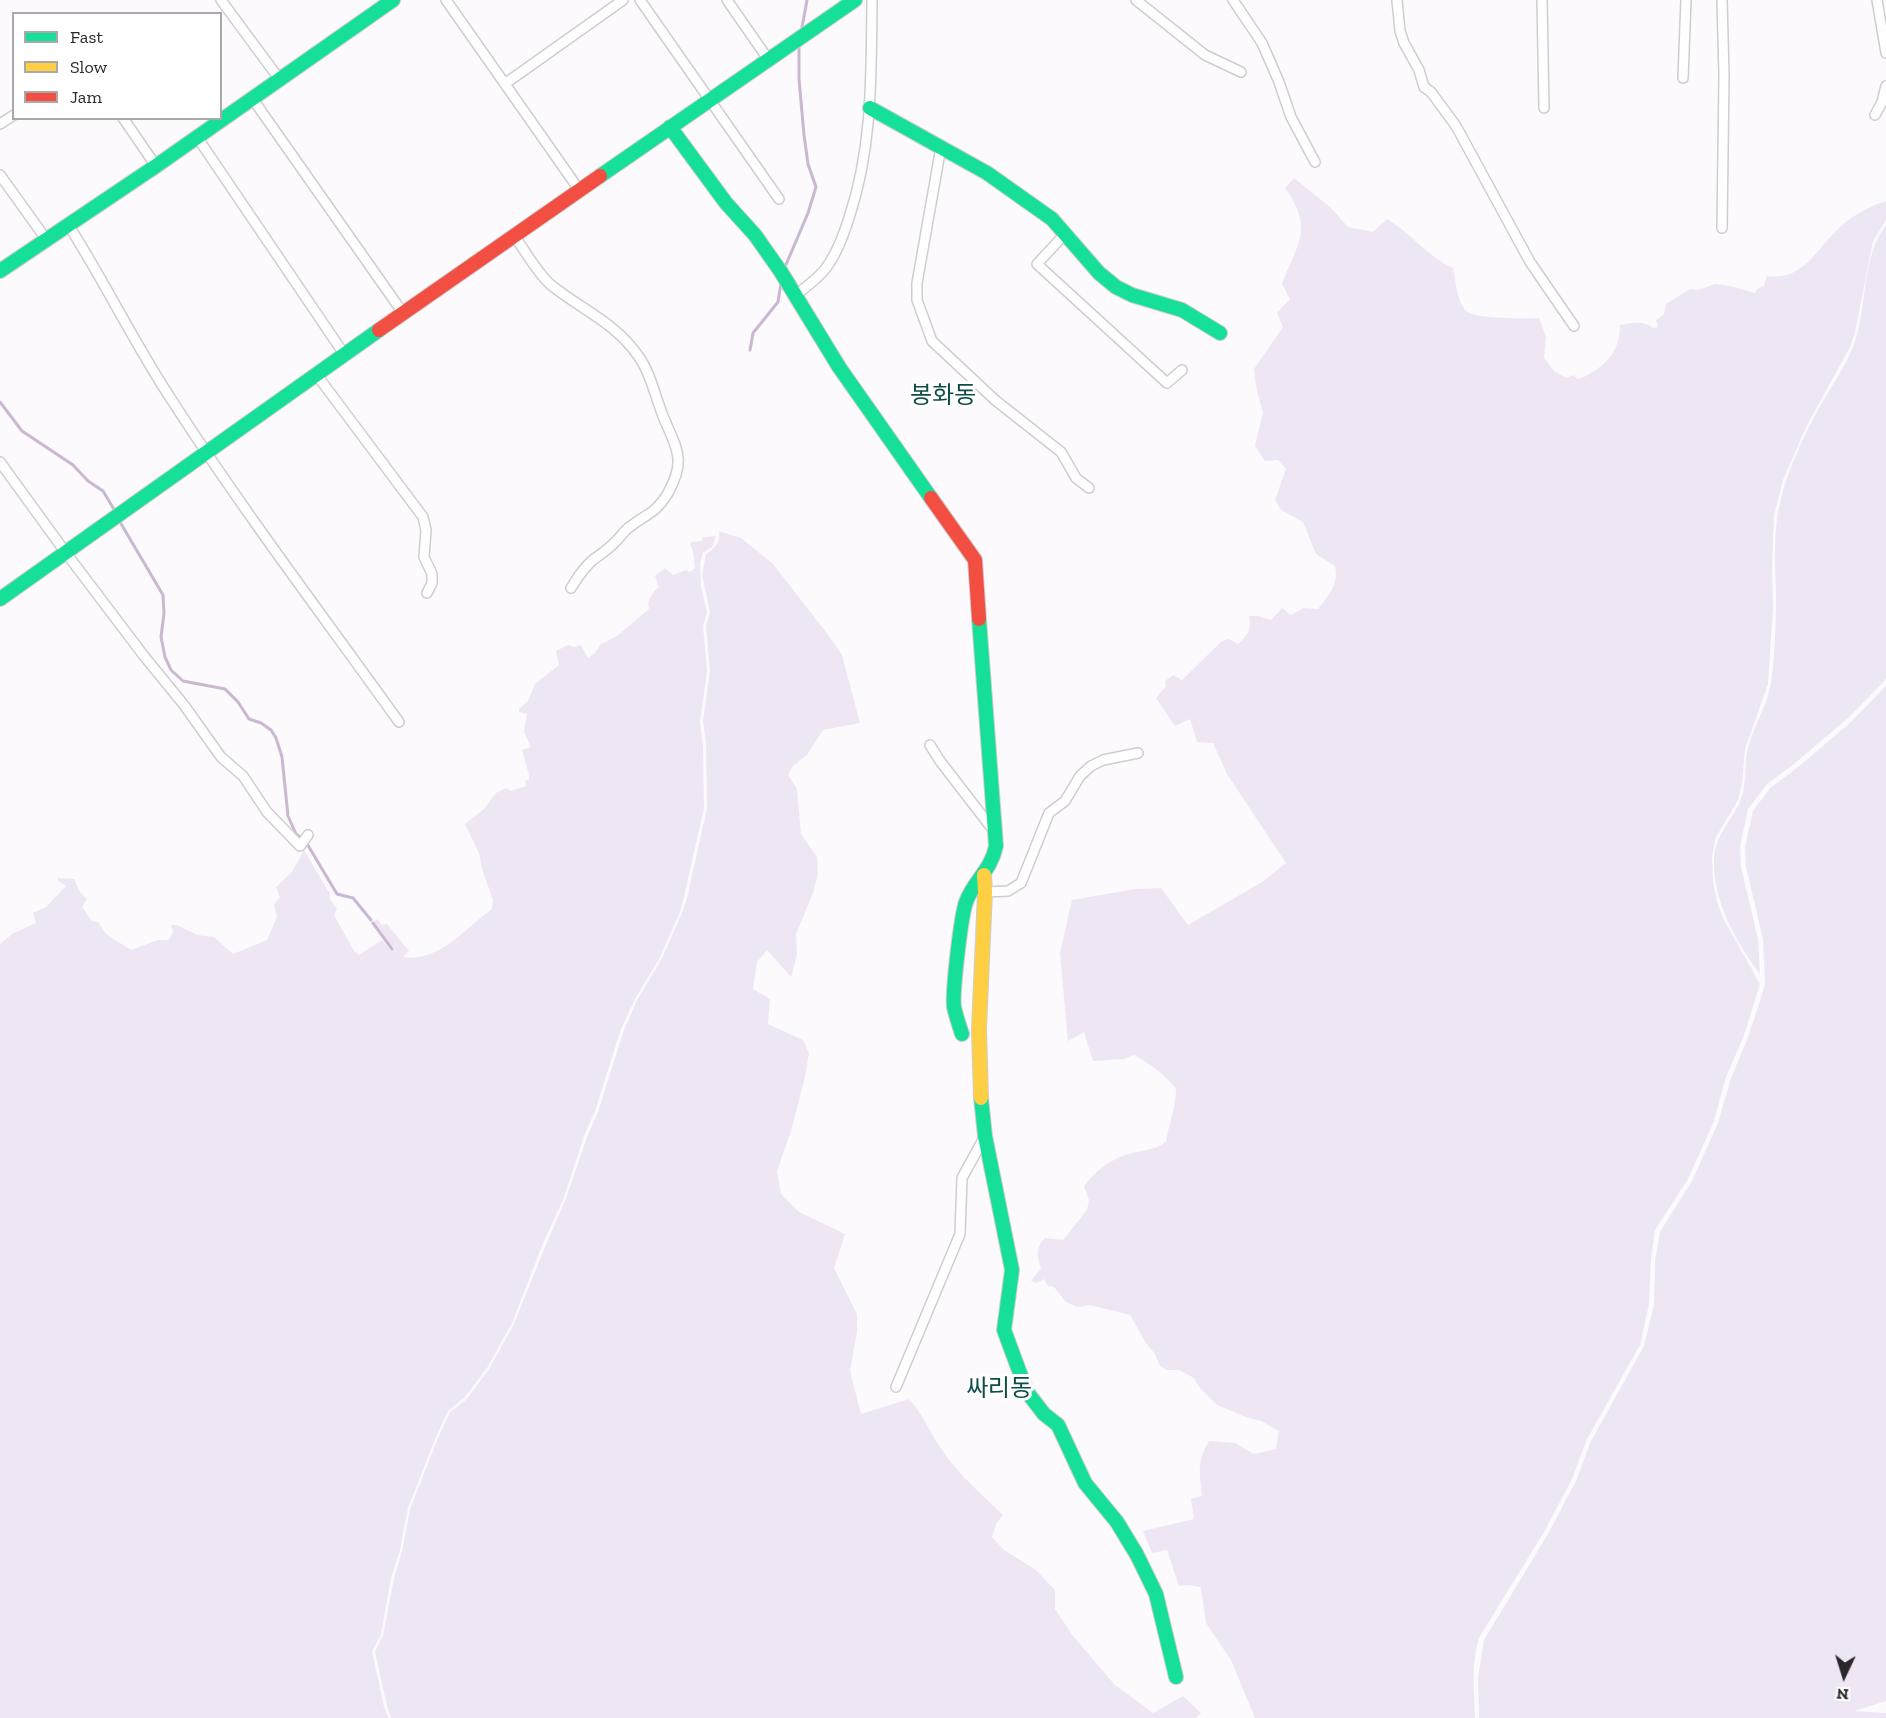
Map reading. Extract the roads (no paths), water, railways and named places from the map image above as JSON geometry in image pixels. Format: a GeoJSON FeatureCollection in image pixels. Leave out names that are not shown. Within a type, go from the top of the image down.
{"type":"FeatureCollection","features":[{"type":"Feature","properties":{"kind":"street"},"geometry":{"type":"LineString","coordinates":[[221,0],[280,80]]}},
{"type":"Feature","properties":{"kind":"street"},"geometry":{"type":"LineString","coordinates":[[222,119],[393,0]]}},
{"type":"Feature","properties":{"kind":"street"},"geometry":{"type":"LineString","coordinates":[[446,0],[580,191]]}},
{"type":"Feature","properties":{"kind":"street"},"geometry":{"type":"LineString","coordinates":[[506,83],[623,0]]}},
{"type":"Feature","properties":{"kind":"street"},"geometry":{"type":"LineString","coordinates":[[640,0],[778,199]]}},
{"type":"Feature","properties":{"kind":"street"},"geometry":{"type":"LineString","coordinates":[[727,0],[768,59]]}},
{"type":"Feature","properties":{"kind":"street"},"geometry":{"type":"LineString","coordinates":[[0,599],[344,354],[855,0]]}},
{"type":"Feature","properties":{"kind":"street"},"geometry":{"type":"LineString","coordinates":[[788,284],[825,269],[840,243],[856,198],[865,158],[870,108],[872,0]]}},
{"type":"Feature","properties":{"kind":"street"},"geometry":{"type":"LineString","coordinates":[[1136,0],[1205,55],[1241,72]]}},
{"type":"Feature","properties":{"kind":"street"},"geometry":{"type":"LineString","coordinates":[[1233,0],[1262,43],[1291,117],[1315,162]]}},
{"type":"Feature","properties":{"kind":"street"},"geometry":{"type":"LineString","coordinates":[[1397,0],[1400,31],[1419,70],[1424,87],[1431,92],[1456,126],[1530,262],[1574,326]]}},
{"type":"Feature","properties":{"kind":"street"},"geometry":{"type":"LineString","coordinates":[[1542,0],[1544,108]]}},
{"type":"Feature","properties":{"kind":"street"},"geometry":{"type":"LineString","coordinates":[[1683,78],[1686,0]]}},
{"type":"Feature","properties":{"kind":"street"},"geometry":{"type":"LineString","coordinates":[[1722,0],[1724,75],[1722,228]]}},
{"type":"Feature","properties":{"kind":"street"},"geometry":{"type":"LineString","coordinates":[[1877,0],[1886,52]]}},
{"type":"Feature","properties":{"kind":"street"},"geometry":{"type":"LineString","coordinates":[[1875,115],[1884,103],[1886,86]]}},
{"type":"Feature","properties":{"kind":"street"},"geometry":{"type":"LineString","coordinates":[[252,98],[403,313]]}},
{"type":"Feature","properties":{"kind":"street"},"geometry":{"type":"LineString","coordinates":[[870,108],[987,173],[1052,219],[1099,273],[1116,287],[1182,310],[1220,333]]}},
{"type":"Feature","properties":{"kind":"street"},"geometry":{"type":"LineString","coordinates":[[124,120],[156,166]]}},
{"type":"Feature","properties":{"kind":"street"},"geometry":{"type":"LineString","coordinates":[[0,271],[221,120]]}},
{"type":"Feature","properties":{"kind":"street"},"geometry":{"type":"LineString","coordinates":[[670,127],[726,202],[755,235],[788,284],[838,367],[975,560],[996,846],[993,860],[965,904],[954,989],[954,1007],[962,1034]]}},
{"type":"Feature","properties":{"kind":"street"},"geometry":{"type":"LineString","coordinates":[[197,137],[344,354]]}},
{"type":"Feature","properties":{"kind":"street"},"geometry":{"type":"LineString","coordinates":[[941,147],[917,284],[917,300],[932,341],[994,400],[1049,441],[1060,452],[1076,478],[1089,488]]}},
{"type":"Feature","properties":{"kind":"street"},"geometry":{"type":"LineString","coordinates":[[0,175],[46,239]]}},
{"type":"Feature","properties":{"kind":"street"},"geometry":{"type":"LineString","coordinates":[[69,226],[108,289],[142,354],[205,452],[399,722]]}},
{"type":"Feature","properties":{"kind":"street"},"geometry":{"type":"LineString","coordinates":[[1065,234],[1037,264],[1167,383],[1182,370]]}},
{"type":"Feature","properties":{"kind":"street"},"geometry":{"type":"LineString","coordinates":[[514,237],[549,283],[610,325],[638,354],[647,369],[658,405],[676,442],[677,473],[659,507],[632,525],[615,543],[591,561],[571,588]]}},
{"type":"Feature","properties":{"kind":"street"},"geometry":{"type":"LineString","coordinates":[[316,374],[423,518],[426,530],[424,557],[432,574],[432,583],[427,593]]}},
{"type":"Feature","properties":{"kind":"street"},"geometry":{"type":"LineString","coordinates":[[0,462],[221,757],[243,777],[267,812],[300,846],[308,835]]}},
{"type":"Feature","properties":{"kind":"street"},"geometry":{"type":"LineString","coordinates":[[930,745],[940,762],[994,831]]}},
{"type":"Feature","properties":{"kind":"street"},"geometry":{"type":"LineString","coordinates":[[985,892],[1008,891],[1021,883],[1049,813],[1065,801],[1080,776],[1091,766],[1103,760],[1138,753]]}},
{"type":"Feature","properties":{"kind":"street"},"geometry":{"type":"LineString","coordinates":[[984,875],[979,1029],[981,1092],[985,1136],[1012,1270],[1004,1330],[1027,1392],[1044,1414],[1058,1425],[1085,1483],[1117,1522],[1137,1555],[1156,1594],[1176,1677]]}},
{"type":"Feature","properties":{"kind":"street"},"geometry":{"type":"LineString","coordinates":[[896,1387],[960,1234],[962,1178],[985,1136]]}},
{"type":"Feature","properties":{"kind":"waterway"},"geometry":{"type":"LineString","coordinates":[[801,33],[807,0]]}},
{"type":"Feature","properties":{"kind":"waterway"},"geometry":{"type":"LineString","coordinates":[[785,267],[808,213],[816,187],[808,164],[804,135],[799,79],[799,45]]}},
{"type":"Feature","properties":{"kind":"waterway"},"geometry":{"type":"LineString","coordinates":[[750,350],[753,333],[778,302],[781,283]]}},
{"type":"Feature","properties":{"kind":"waterway"},"geometry":{"type":"LineString","coordinates":[[0,402],[22,431],[73,465],[88,481],[103,491],[115,511]]}},
{"type":"Feature","properties":{"kind":"waterway"},"geometry":{"type":"LineString","coordinates":[[120,522],[163,595],[164,613],[161,637],[165,657],[171,670],[183,681],[225,689],[238,702],[249,719],[271,730],[282,757],[288,816],[296,834],[301,838]]}},
{"type":"Feature","properties":{"kind":"waterway"},"geometry":{"type":"LineString","coordinates":[[306,842],[337,894],[353,898],[371,920]]}},
{"type":"Feature","properties":{"kind":"waterway"},"geometry":{"type":"LineString","coordinates":[[373,923],[392,949]]}},
{"type":"Feature","properties":{"kind":"district","name":"봉화동"},"geometry":{"type":"Point","coordinates":[943,396]}},
{"type":"Feature","properties":{"kind":"district","name":"싸리동"},"geometry":{"type":"Point","coordinates":[999,1389]}}]}
